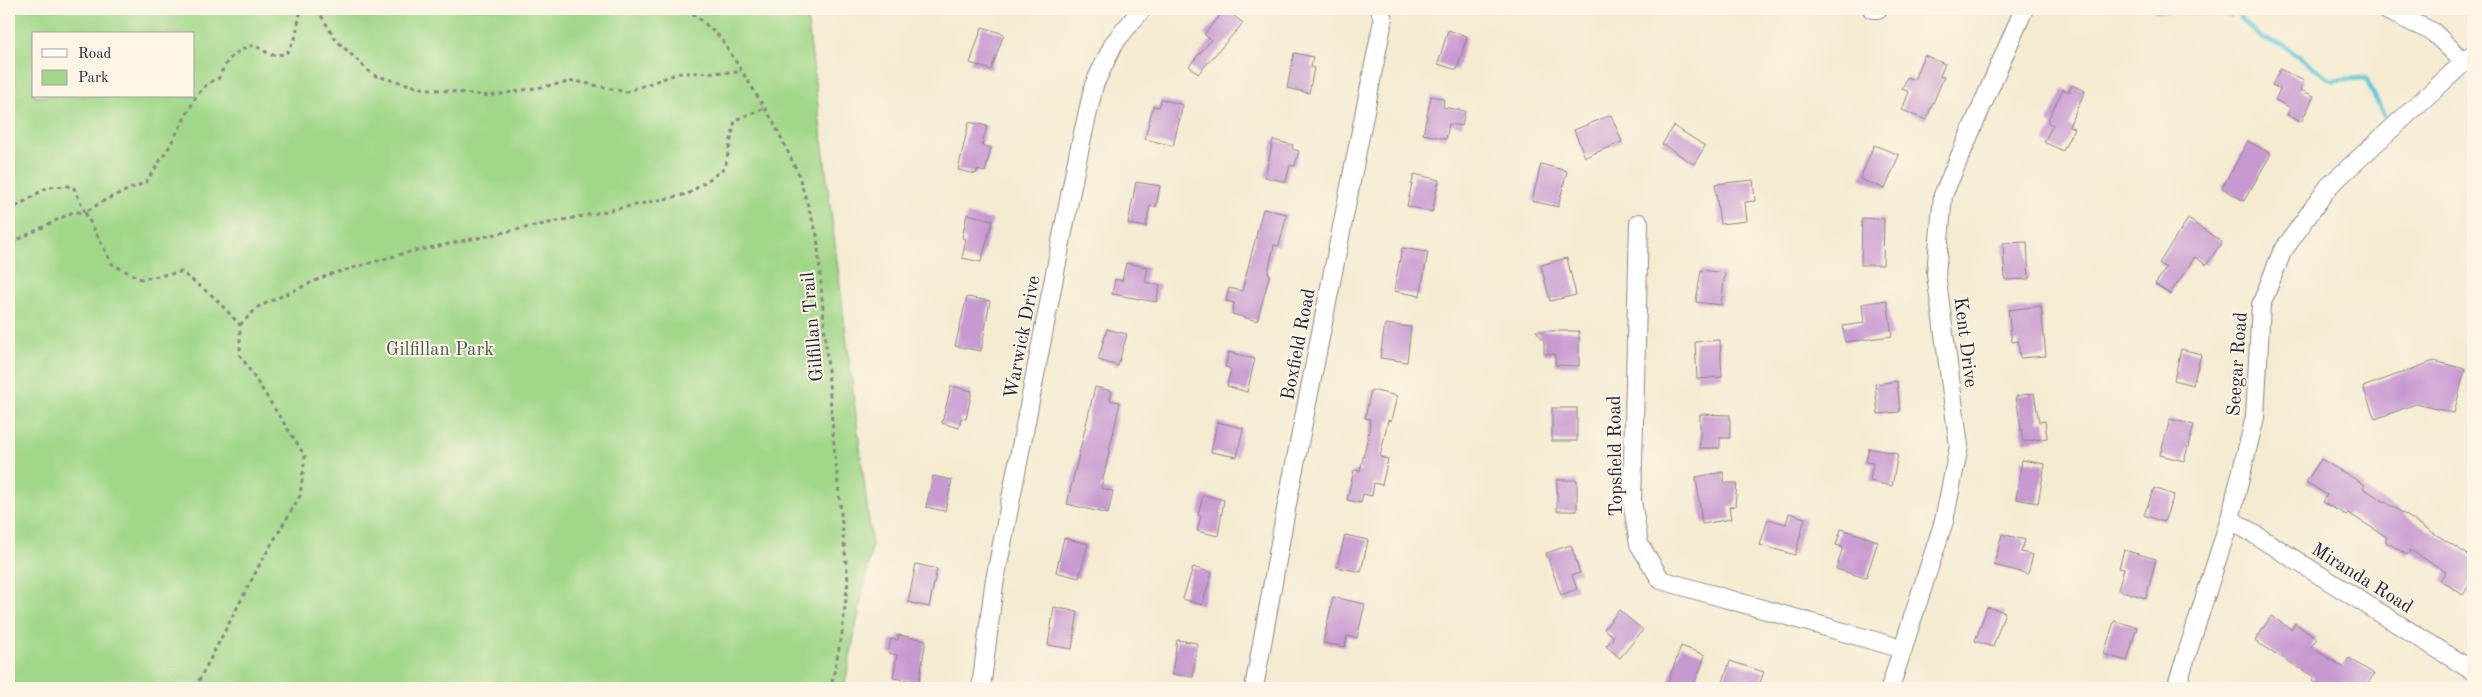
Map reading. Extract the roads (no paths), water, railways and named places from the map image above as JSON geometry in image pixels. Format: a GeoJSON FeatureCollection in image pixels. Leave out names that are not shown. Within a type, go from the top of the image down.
{"type":"FeatureCollection","features":[{"type":"Feature","properties":{"kind":"street","name":"Warwick Drive"},"geometry":{"type":"LineString","coordinates":[[981,688],[994,585],[1077,160],[1094,85],[1114,43],[1142,9]]}},
{"type":"Feature","properties":{"kind":"street","name":"Boxfield Road"},"geometry":{"type":"LineString","coordinates":[[1254,688],[1286,504],[1383,20],[1380,9]]}},
{"type":"Feature","properties":{"kind":"street"},"geometry":{"type":"LineString","coordinates":[[1872,9],[1878,9]]}},
{"type":"Feature","properties":{"kind":"street","name":"Kent Drive"},"geometry":{"type":"LineString","coordinates":[[1890,688],[1944,521],[1959,446],[1936,274],[1943,195],[2024,9]]}},
{"type":"Feature","properties":{"kind":"street"},"geometry":{"type":"LineString","coordinates":[[2384,9],[2433,32],[2469,59]]}},
{"type":"Feature","properties":{"kind":"street","name":"Seegar Road"},"geometry":{"type":"LineString","coordinates":[[2176,688],[2230,520],[2255,417],[2261,305],[2282,252],[2328,186],[2469,59]]}},
{"type":"Feature","properties":{"kind":"street","name":"Topsfield Road"},"geometry":{"type":"LineString","coordinates":[[1638,223],[1632,501],[1639,544],[1661,580],[1903,649]]}},
{"type":"Feature","properties":{"kind":"street","name":"Miranda Road"},"geometry":{"type":"LineString","coordinates":[[2230,520],[2473,671]]}},
{"type":"Feature","properties":{"kind":"waterway"},"geometry":{"type":"LineString","coordinates":[[2155,9],[2231,15]]}},
{"type":"Feature","properties":{"kind":"waterway"},"geometry":{"type":"LineString","coordinates":[[2240,18],[2263,39],[2283,45],[2328,78]]}},
{"type":"Feature","properties":{"kind":"waterway"},"geometry":{"type":"LineString","coordinates":[[2332,80],[2366,78],[2384,116]]}},
{"type":"Feature","properties":{"kind":"park label","name":"Gilfillan Park"},"geometry":{"type":"Point","coordinates":[440,348]}}]}
